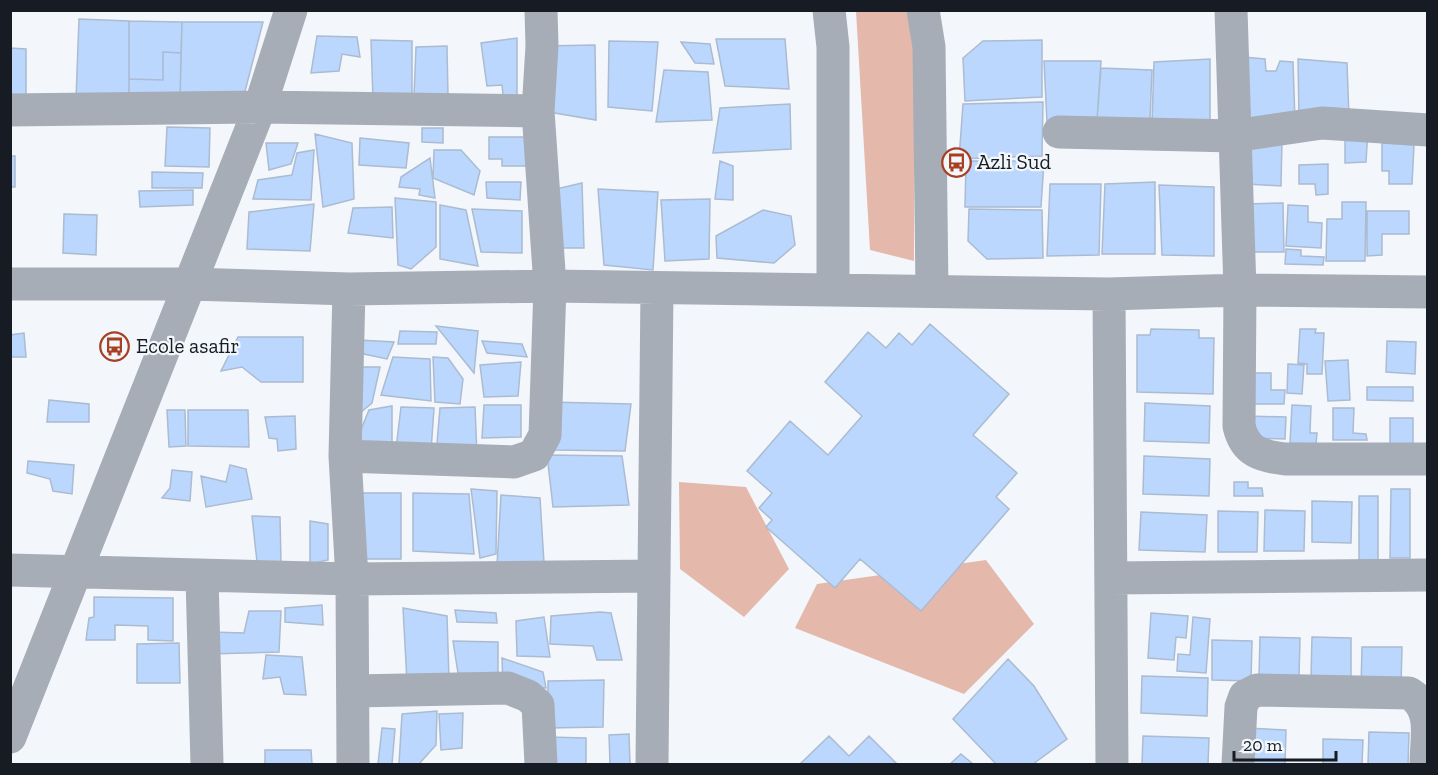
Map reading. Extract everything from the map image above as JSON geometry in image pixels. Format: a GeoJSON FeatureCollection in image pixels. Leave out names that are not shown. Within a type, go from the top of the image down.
{"type":"FeatureCollection","features":[{"type":"Feature","properties":{"kind":"street"},"geometry":{"type":"LineString","coordinates":[[10,737],[260,107],[291,10]]}},
{"type":"Feature","properties":{"kind":"street"},"geometry":{"type":"LineString","coordinates":[[345,456],[514,462],[534,454],[545,435],[550,286],[538,111],[542,46],[541,10]]}},
{"type":"Feature","properties":{"kind":"street"},"geometry":{"type":"LineString","coordinates":[[829,10],[833,47],[833,289]]}},
{"type":"Feature","properties":{"kind":"street"},"geometry":{"type":"LineString","coordinates":[[923,10],[929,47],[932,291]]}},
{"type":"Feature","properties":{"kind":"street"},"geometry":{"type":"LineString","coordinates":[[1231,10],[1240,290],[1239,426],[1242,438],[1250,449],[1264,456],[1285,459],[1428,459]]}},
{"type":"Feature","properties":{"kind":"street"},"geometry":{"type":"LineString","coordinates":[[10,110],[260,107],[538,111]]}},
{"type":"Feature","properties":{"kind":"street"},"geometry":{"type":"LineString","coordinates":[[1059,132],[1234,136],[1322,123],[1428,130]]}},
{"type":"Feature","properties":{"kind":"street"},"geometry":{"type":"LineString","coordinates":[[10,284],[189,284],[349,289],[550,286],[1109,294],[1240,290],[1428,292]]}},
{"type":"Feature","properties":{"kind":"street"},"geometry":{"type":"LineString","coordinates":[[349,289],[345,456],[352,579],[353,765]]}},
{"type":"Feature","properties":{"kind":"street"},"geometry":{"type":"LineString","coordinates":[[652,765],[657,289]]}},
{"type":"Feature","properties":{"kind":"street"},"geometry":{"type":"LineString","coordinates":[[1109,294],[1112,765]]}},
{"type":"Feature","properties":{"kind":"street"},"geometry":{"type":"LineString","coordinates":[[10,570],[352,579],[654,576]]}},
{"type":"Feature","properties":{"kind":"street"},"geometry":{"type":"LineString","coordinates":[[1111,578],[1428,575]]}},
{"type":"Feature","properties":{"kind":"street"},"geometry":{"type":"LineString","coordinates":[[202,576],[207,765]]}},
{"type":"Feature","properties":{"kind":"street"},"geometry":{"type":"LineString","coordinates":[[353,691],[508,688],[528,696],[538,705],[541,765]]}},
{"type":"Feature","properties":{"kind":"street"},"geometry":{"type":"LineString","coordinates":[[1238,765],[1241,707],[1245,696],[1257,690],[1409,693],[1421,700],[1427,711],[1426,765]]}},
{"type":"Feature","properties":{"kind":"shaded area"},"geometry":{"type":"Polygon","coordinates":[[[856,11],[914,11],[914,261],[870,250],[856,11]]]}},
{"type":"Feature","properties":{"kind":"shaded area"},"geometry":{"type":"Polygon","coordinates":[[[679,482],[746,487],[789,569],[744,617],[680,569],[679,482]]]}},
{"type":"Feature","properties":{"kind":"shaded area"},"geometry":{"type":"Polygon","coordinates":[[[986,560],[1034,624],[964,694],[795,628],[817,584],[986,560]]]}},
{"type":"Feature","properties":{"kind":"building"},"geometry":{"type":"Polygon","coordinates":[[[79,19],[129,21],[129,100],[76,99],[79,19]]]}},
{"type":"Feature","properties":{"kind":"building"},"geometry":{"type":"Polygon","coordinates":[[[129,21],[182,22],[181,53],[163,52],[163,80],[129,79],[129,21]]]}},
{"type":"Feature","properties":{"kind":"building"},"geometry":{"type":"Polygon","coordinates":[[[182,22],[263,22],[243,99],[180,101],[182,22]]]}},
{"type":"Feature","properties":{"kind":"building"},"geometry":{"type":"Polygon","coordinates":[[[317,36],[357,37],[360,57],[342,54],[339,71],[311,73],[317,36]]]}},
{"type":"Feature","properties":{"kind":"building"},"geometry":{"type":"Polygon","coordinates":[[[517,38],[517,99],[504,104],[502,85],[487,86],[481,43],[517,38]]]}},
{"type":"Feature","properties":{"kind":"building"},"geometry":{"type":"Polygon","coordinates":[[[716,39],[785,39],[789,89],[725,86],[716,39]]]}},
{"type":"Feature","properties":{"kind":"building"},"geometry":{"type":"Polygon","coordinates":[[[371,40],[412,41],[412,100],[373,99],[371,40]]]}},
{"type":"Feature","properties":{"kind":"building"},"geometry":{"type":"Polygon","coordinates":[[[1042,40],[1042,97],[965,101],[963,58],[983,41],[1042,40]]]}},
{"type":"Feature","properties":{"kind":"building"},"geometry":{"type":"Polygon","coordinates":[[[609,41],[658,42],[652,111],[608,107],[609,41]]]}},
{"type":"Feature","properties":{"kind":"building"},"geometry":{"type":"Polygon","coordinates":[[[681,42],[710,44],[714,64],[695,63],[681,42]]]}},
{"type":"Feature","properties":{"kind":"building"},"geometry":{"type":"Polygon","coordinates":[[[595,45],[596,120],[543,111],[542,46],[595,45]]]}},
{"type":"Feature","properties":{"kind":"building"},"geometry":{"type":"Polygon","coordinates":[[[447,46],[448,95],[414,96],[416,47],[447,46]]]}},
{"type":"Feature","properties":{"kind":"building"},"geometry":{"type":"Polygon","coordinates":[[[10,48],[26,49],[26,98],[10,98],[10,48]]]}},
{"type":"Feature","properties":{"kind":"building"},"geometry":{"type":"Polygon","coordinates":[[[163,52],[181,53],[180,101],[129,100],[129,79],[163,80],[163,52]]]}},
{"type":"Feature","properties":{"kind":"building"},"geometry":{"type":"Polygon","coordinates":[[[1243,57],[1265,59],[1266,71],[1276,71],[1280,61],[1293,62],[1295,121],[1242,123],[1243,57]]]}},
{"type":"Feature","properties":{"kind":"building"},"geometry":{"type":"Polygon","coordinates":[[[1210,59],[1210,122],[1152,123],[1154,62],[1210,59]]]}},
{"type":"Feature","properties":{"kind":"building"},"geometry":{"type":"Polygon","coordinates":[[[1298,59],[1347,63],[1349,118],[1299,116],[1298,59]]]}},
{"type":"Feature","properties":{"kind":"building"},"geometry":{"type":"Polygon","coordinates":[[[1044,61],[1101,61],[1097,120],[1047,122],[1044,61]]]}},
{"type":"Feature","properties":{"kind":"building"},"geometry":{"type":"Polygon","coordinates":[[[1101,68],[1152,70],[1150,120],[1097,120],[1101,68]]]}},
{"type":"Feature","properties":{"kind":"building"},"geometry":{"type":"Polygon","coordinates":[[[664,70],[708,72],[712,120],[656,122],[664,70]]]}},
{"type":"Feature","properties":{"kind":"building"},"geometry":{"type":"Polygon","coordinates":[[[1043,102],[1042,156],[959,159],[963,104],[1043,102]]]}},
{"type":"Feature","properties":{"kind":"building"},"geometry":{"type":"Polygon","coordinates":[[[790,104],[791,149],[713,153],[720,108],[790,104]]]}},
{"type":"Feature","properties":{"kind":"building"},"geometry":{"type":"Polygon","coordinates":[[[167,127],[210,128],[209,167],[165,166],[167,127]]]}},
{"type":"Feature","properties":{"kind":"building"},"geometry":{"type":"Polygon","coordinates":[[[422,128],[443,128],[443,143],[422,142],[422,128]]]}},
{"type":"Feature","properties":{"kind":"building"},"geometry":{"type":"Polygon","coordinates":[[[1345,128],[1368,129],[1366,162],[1345,163],[1345,128]]]}},
{"type":"Feature","properties":{"kind":"building"},"geometry":{"type":"Polygon","coordinates":[[[315,134],[352,143],[354,199],[323,207],[315,134]]]}},
{"type":"Feature","properties":{"kind":"building"},"geometry":{"type":"Polygon","coordinates":[[[489,137],[528,137],[529,166],[502,166],[502,159],[489,159],[489,137]]]}},
{"type":"Feature","properties":{"kind":"building"},"geometry":{"type":"Polygon","coordinates":[[[360,138],[409,143],[406,168],[359,165],[360,138]]]}},
{"type":"Feature","properties":{"kind":"building"},"geometry":{"type":"Polygon","coordinates":[[[1246,138],[1282,140],[1281,186],[1247,184],[1246,138]]]}},
{"type":"Feature","properties":{"kind":"building"},"geometry":{"type":"Polygon","coordinates":[[[266,143],[298,143],[291,164],[269,170],[266,143]]]}},
{"type":"Feature","properties":{"kind":"building"},"geometry":{"type":"Polygon","coordinates":[[[1382,143],[1414,145],[1412,184],[1389,184],[1389,171],[1382,171],[1382,143]]]}},
{"type":"Feature","properties":{"kind":"building"},"geometry":{"type":"Polygon","coordinates":[[[314,150],[311,200],[253,199],[258,180],[292,175],[297,153],[314,150]]]}},
{"type":"Feature","properties":{"kind":"building"},"geometry":{"type":"Polygon","coordinates":[[[434,150],[461,150],[480,171],[474,195],[433,178],[434,150]]]}},
{"type":"Feature","properties":{"kind":"building"},"geometry":{"type":"Polygon","coordinates":[[[10,156],[15,156],[15,187],[10,187],[10,156]]]}},
{"type":"Feature","properties":{"kind":"building"},"geometry":{"type":"Polygon","coordinates":[[[430,158],[435,198],[419,195],[420,189],[399,187],[401,177],[430,158]]]}},
{"type":"Feature","properties":{"kind":"building"},"geometry":{"type":"Polygon","coordinates":[[[720,161],[733,166],[733,200],[715,199],[720,161]]]}},
{"type":"Feature","properties":{"kind":"building"},"geometry":{"type":"Polygon","coordinates":[[[966,161],[1044,161],[1041,207],[965,207],[966,161]]]}},
{"type":"Feature","properties":{"kind":"building"},"geometry":{"type":"Polygon","coordinates":[[[1328,164],[1328,194],[1316,195],[1315,184],[1299,184],[1299,165],[1328,164]]]}},
{"type":"Feature","properties":{"kind":"building"},"geometry":{"type":"Polygon","coordinates":[[[152,172],[203,173],[202,188],[152,188],[152,172]]]}},
{"type":"Feature","properties":{"kind":"building"},"geometry":{"type":"Polygon","coordinates":[[[486,182],[521,182],[520,200],[487,198],[486,182]]]}},
{"type":"Feature","properties":{"kind":"building"},"geometry":{"type":"Polygon","coordinates":[[[1155,182],[1155,254],[1102,254],[1105,184],[1155,182]]]}},
{"type":"Feature","properties":{"kind":"building"},"geometry":{"type":"Polygon","coordinates":[[[582,183],[584,248],[551,248],[556,189],[582,183]]]}},
{"type":"Feature","properties":{"kind":"building"},"geometry":{"type":"Polygon","coordinates":[[[1050,184],[1101,184],[1099,255],[1047,256],[1050,184]]]}},
{"type":"Feature","properties":{"kind":"building"},"geometry":{"type":"Polygon","coordinates":[[[1159,185],[1214,187],[1214,256],[1162,255],[1159,185]]]}},
{"type":"Feature","properties":{"kind":"building"},"geometry":{"type":"Polygon","coordinates":[[[598,189],[658,192],[653,270],[604,265],[598,189]]]}},
{"type":"Feature","properties":{"kind":"building"},"geometry":{"type":"Polygon","coordinates":[[[193,190],[193,205],[140,207],[139,191],[193,190]]]}},
{"type":"Feature","properties":{"kind":"building"},"geometry":{"type":"Polygon","coordinates":[[[395,198],[436,202],[436,247],[411,269],[398,265],[395,198]]]}},
{"type":"Feature","properties":{"kind":"building"},"geometry":{"type":"Polygon","coordinates":[[[710,199],[709,259],[665,261],[661,200],[710,199]]]}},
{"type":"Feature","properties":{"kind":"building"},"geometry":{"type":"Polygon","coordinates":[[[1342,202],[1366,202],[1365,261],[1326,261],[1327,219],[1342,219],[1342,202]]]}},
{"type":"Feature","properties":{"kind":"building"},"geometry":{"type":"Polygon","coordinates":[[[1283,203],[1284,252],[1247,252],[1246,204],[1283,203]]]}},
{"type":"Feature","properties":{"kind":"building"},"geometry":{"type":"Polygon","coordinates":[[[314,204],[310,251],[247,249],[249,212],[314,204]]]}},
{"type":"Feature","properties":{"kind":"building"},"geometry":{"type":"Polygon","coordinates":[[[440,205],[466,210],[478,266],[440,259],[440,205]]]}},
{"type":"Feature","properties":{"kind":"building"},"geometry":{"type":"Polygon","coordinates":[[[1288,205],[1308,206],[1308,222],[1322,223],[1321,248],[1286,246],[1288,205]]]}},
{"type":"Feature","properties":{"kind":"building"},"geometry":{"type":"Polygon","coordinates":[[[392,207],[393,238],[348,233],[353,208],[392,207]]]}},
{"type":"Feature","properties":{"kind":"building"},"geometry":{"type":"Polygon","coordinates":[[[472,209],[522,211],[522,253],[481,252],[472,209]]]}},
{"type":"Feature","properties":{"kind":"building"},"geometry":{"type":"Polygon","coordinates":[[[969,209],[1042,210],[1043,258],[987,259],[968,241],[969,209]]]}},
{"type":"Feature","properties":{"kind":"building"},"geometry":{"type":"Polygon","coordinates":[[[763,210],[791,216],[795,245],[774,263],[717,258],[716,236],[763,210]]]}},
{"type":"Feature","properties":{"kind":"building"},"geometry":{"type":"Polygon","coordinates":[[[1367,211],[1409,211],[1409,234],[1382,234],[1382,255],[1367,256],[1367,211]]]}},
{"type":"Feature","properties":{"kind":"building"},"geometry":{"type":"Polygon","coordinates":[[[64,214],[97,215],[96,255],[63,253],[64,214]]]}},
{"type":"Feature","properties":{"kind":"building"},"geometry":{"type":"Polygon","coordinates":[[[1286,249],[1301,250],[1301,256],[1324,257],[1323,265],[1285,264],[1286,249]]]}},
{"type":"Feature","properties":{"kind":"building"},"geometry":{"type":"Polygon","coordinates":[[[930,324],[1009,394],[973,435],[1017,473],[996,497],[1009,509],[921,611],[860,559],[835,588],[766,527],[772,520],[759,508],[772,493],[747,471],[790,421],[828,455],[862,416],[825,382],[868,332],[886,348],[899,333],[912,345],[930,324]]]}},
{"type":"Feature","properties":{"kind":"building"},"geometry":{"type":"Polygon","coordinates":[[[436,326],[478,331],[474,373],[436,326]]]}},
{"type":"Feature","properties":{"kind":"building"},"geometry":{"type":"Polygon","coordinates":[[[1151,329],[1199,330],[1199,338],[1214,338],[1213,394],[1137,392],[1137,335],[1150,335],[1151,329]]]}},
{"type":"Feature","properties":{"kind":"building"},"geometry":{"type":"Polygon","coordinates":[[[1300,329],[1316,329],[1315,333],[1324,333],[1322,374],[1307,374],[1307,364],[1298,363],[1300,329]]]}},
{"type":"Feature","properties":{"kind":"building"},"geometry":{"type":"Polygon","coordinates":[[[400,331],[437,332],[436,344],[398,344],[400,331]]]}},
{"type":"Feature","properties":{"kind":"building"},"geometry":{"type":"Polygon","coordinates":[[[24,333],[26,357],[10,357],[10,335],[24,333]]]}},
{"type":"Feature","properties":{"kind":"building"},"geometry":{"type":"Polygon","coordinates":[[[238,337],[303,337],[303,382],[261,382],[242,367],[221,371],[238,337]]]}},
{"type":"Feature","properties":{"kind":"building"},"geometry":{"type":"Polygon","coordinates":[[[359,340],[394,342],[387,359],[364,354],[359,340]]]}},
{"type":"Feature","properties":{"kind":"building"},"geometry":{"type":"Polygon","coordinates":[[[482,341],[522,344],[527,357],[487,353],[482,341]]]}},
{"type":"Feature","properties":{"kind":"building"},"geometry":{"type":"Polygon","coordinates":[[[1387,341],[1416,342],[1415,374],[1386,372],[1387,341]]]}},
{"type":"Feature","properties":{"kind":"building"},"geometry":{"type":"Polygon","coordinates":[[[393,357],[430,359],[431,401],[381,395],[393,357]]]}},
{"type":"Feature","properties":{"kind":"building"},"geometry":{"type":"Polygon","coordinates":[[[433,357],[448,358],[463,379],[460,404],[435,402],[433,357]]]}},
{"type":"Feature","properties":{"kind":"building"},"geometry":{"type":"Polygon","coordinates":[[[1348,360],[1350,400],[1328,401],[1325,361],[1348,360]]]}},
{"type":"Feature","properties":{"kind":"building"},"geometry":{"type":"Polygon","coordinates":[[[521,362],[518,396],[484,397],[480,365],[521,362]]]}},
{"type":"Feature","properties":{"kind":"building"},"geometry":{"type":"Polygon","coordinates":[[[1288,364],[1304,365],[1302,394],[1287,393],[1288,364]]]}},
{"type":"Feature","properties":{"kind":"building"},"geometry":{"type":"Polygon","coordinates":[[[354,367],[380,367],[372,403],[355,417],[354,367]]]}},
{"type":"Feature","properties":{"kind":"building"},"geometry":{"type":"Polygon","coordinates":[[[1244,373],[1271,373],[1271,390],[1285,390],[1284,404],[1244,404],[1244,373]]]}},
{"type":"Feature","properties":{"kind":"building"},"geometry":{"type":"Polygon","coordinates":[[[1367,387],[1413,387],[1413,401],[1367,400],[1367,387]]]}},
{"type":"Feature","properties":{"kind":"building"},"geometry":{"type":"Polygon","coordinates":[[[49,400],[89,404],[89,422],[47,422],[49,400]]]}},
{"type":"Feature","properties":{"kind":"building"},"geometry":{"type":"Polygon","coordinates":[[[550,402],[631,404],[625,451],[552,450],[550,402]]]}},
{"type":"Feature","properties":{"kind":"building"},"geometry":{"type":"Polygon","coordinates":[[[1145,403],[1210,406],[1209,443],[1144,441],[1145,403]]]}},
{"type":"Feature","properties":{"kind":"building"},"geometry":{"type":"Polygon","coordinates":[[[484,405],[521,405],[521,437],[482,438],[484,405]]]}},
{"type":"Feature","properties":{"kind":"building"},"geometry":{"type":"Polygon","coordinates":[[[1292,405],[1311,406],[1310,433],[1317,433],[1316,444],[1290,443],[1292,405]]]}},
{"type":"Feature","properties":{"kind":"building"},"geometry":{"type":"Polygon","coordinates":[[[392,406],[392,450],[353,449],[369,410],[392,406]]]}},
{"type":"Feature","properties":{"kind":"building"},"geometry":{"type":"Polygon","coordinates":[[[401,407],[434,408],[431,451],[396,449],[401,407]]]}},
{"type":"Feature","properties":{"kind":"building"},"geometry":{"type":"Polygon","coordinates":[[[475,407],[477,455],[436,455],[440,408],[475,407]]]}},
{"type":"Feature","properties":{"kind":"building"},"geometry":{"type":"Polygon","coordinates":[[[1333,408],[1354,408],[1353,433],[1366,434],[1367,440],[1333,440],[1333,408]]]}},
{"type":"Feature","properties":{"kind":"building"},"geometry":{"type":"Polygon","coordinates":[[[167,410],[185,410],[186,446],[169,447],[167,410]]]}},
{"type":"Feature","properties":{"kind":"building"},"geometry":{"type":"Polygon","coordinates":[[[188,410],[248,410],[249,447],[188,446],[188,410]]]}},
{"type":"Feature","properties":{"kind":"building"},"geometry":{"type":"Polygon","coordinates":[[[295,416],[296,449],[278,451],[277,439],[269,438],[265,417],[295,416]]]}},
{"type":"Feature","properties":{"kind":"building"},"geometry":{"type":"Polygon","coordinates":[[[1248,416],[1286,417],[1285,439],[1248,438],[1248,416]]]}},
{"type":"Feature","properties":{"kind":"building"},"geometry":{"type":"Polygon","coordinates":[[[1390,418],[1413,418],[1413,444],[1390,445],[1390,418]]]}},
{"type":"Feature","properties":{"kind":"building"},"geometry":{"type":"Polygon","coordinates":[[[547,455],[622,456],[629,505],[553,507],[547,455]]]}},
{"type":"Feature","properties":{"kind":"building"},"geometry":{"type":"Polygon","coordinates":[[[1144,456],[1210,459],[1209,496],[1143,494],[1144,456]]]}},
{"type":"Feature","properties":{"kind":"building"},"geometry":{"type":"Polygon","coordinates":[[[28,461],[74,465],[72,494],[53,491],[50,479],[27,473],[28,461]]]}},
{"type":"Feature","properties":{"kind":"building"},"geometry":{"type":"Polygon","coordinates":[[[230,465],[246,469],[252,499],[206,507],[201,476],[226,482],[230,465]]]}},
{"type":"Feature","properties":{"kind":"building"},"geometry":{"type":"Polygon","coordinates":[[[172,470],[192,472],[190,501],[162,498],[170,488],[172,470]]]}},
{"type":"Feature","properties":{"kind":"building"},"geometry":{"type":"Polygon","coordinates":[[[1234,482],[1248,482],[1248,488],[1262,488],[1263,496],[1234,496],[1234,482]]]}},
{"type":"Feature","properties":{"kind":"building"},"geometry":{"type":"Polygon","coordinates":[[[471,489],[497,491],[496,554],[480,558],[471,489]]]}},
{"type":"Feature","properties":{"kind":"building"},"geometry":{"type":"Polygon","coordinates":[[[1391,489],[1410,489],[1410,558],[1390,558],[1391,489]]]}},
{"type":"Feature","properties":{"kind":"building"},"geometry":{"type":"Polygon","coordinates":[[[354,493],[401,493],[401,559],[354,559],[354,493]]]}},
{"type":"Feature","properties":{"kind":"building"},"geometry":{"type":"Polygon","coordinates":[[[413,493],[469,494],[474,554],[413,551],[413,493]]]}},
{"type":"Feature","properties":{"kind":"building"},"geometry":{"type":"Polygon","coordinates":[[[501,495],[540,498],[544,563],[497,565],[501,495]]]}},
{"type":"Feature","properties":{"kind":"building"},"geometry":{"type":"Polygon","coordinates":[[[1359,496],[1378,496],[1378,565],[1359,564],[1359,496]]]}},
{"type":"Feature","properties":{"kind":"building"},"geometry":{"type":"Polygon","coordinates":[[[1312,501],[1352,502],[1351,543],[1312,542],[1312,501]]]}},
{"type":"Feature","properties":{"kind":"building"},"geometry":{"type":"Polygon","coordinates":[[[1265,510],[1305,511],[1304,551],[1264,551],[1265,510]]]}},
{"type":"Feature","properties":{"kind":"building"},"geometry":{"type":"Polygon","coordinates":[[[1218,511],[1258,512],[1257,552],[1218,552],[1218,511]]]}},
{"type":"Feature","properties":{"kind":"building"},"geometry":{"type":"Polygon","coordinates":[[[1141,512],[1207,515],[1205,552],[1139,550],[1141,512]]]}},
{"type":"Feature","properties":{"kind":"building"},"geometry":{"type":"Polygon","coordinates":[[[252,516],[280,517],[281,562],[257,562],[252,516]]]}},
{"type":"Feature","properties":{"kind":"building"},"geometry":{"type":"Polygon","coordinates":[[[310,521],[328,524],[328,560],[310,564],[310,521]]]}},
{"type":"Feature","properties":{"kind":"building"},"geometry":{"type":"Polygon","coordinates":[[[94,597],[173,598],[173,641],[148,640],[148,626],[115,625],[115,640],[86,640],[89,618],[94,617],[94,597]]]}},
{"type":"Feature","properties":{"kind":"building"},"geometry":{"type":"Polygon","coordinates":[[[322,605],[323,625],[285,622],[285,608],[322,605]]]}},
{"type":"Feature","properties":{"kind":"building"},"geometry":{"type":"Polygon","coordinates":[[[403,608],[447,616],[449,678],[407,682],[403,608]]]}},
{"type":"Feature","properties":{"kind":"building"},"geometry":{"type":"Polygon","coordinates":[[[455,610],[496,613],[497,623],[457,622],[455,610]]]}},
{"type":"Feature","properties":{"kind":"building"},"geometry":{"type":"Polygon","coordinates":[[[249,611],[281,611],[279,652],[209,654],[211,632],[244,633],[249,611]]]}},
{"type":"Feature","properties":{"kind":"building"},"geometry":{"type":"Polygon","coordinates":[[[611,613],[622,660],[597,660],[593,646],[550,644],[551,616],[611,613]]]}},
{"type":"Feature","properties":{"kind":"building"},"geometry":{"type":"Polygon","coordinates":[[[1151,613],[1188,616],[1186,638],[1176,637],[1174,660],[1148,658],[1151,613]]]}},
{"type":"Feature","properties":{"kind":"building"},"geometry":{"type":"Polygon","coordinates":[[[544,617],[550,657],[517,656],[516,621],[544,617]]]}},
{"type":"Feature","properties":{"kind":"building"},"geometry":{"type":"Polygon","coordinates":[[[1193,617],[1210,619],[1206,673],[1177,671],[1178,654],[1190,655],[1193,617]]]}},
{"type":"Feature","properties":{"kind":"building"},"geometry":{"type":"Polygon","coordinates":[[[1260,637],[1300,638],[1299,678],[1259,677],[1260,637]]]}},
{"type":"Feature","properties":{"kind":"building"},"geometry":{"type":"Polygon","coordinates":[[[1312,637],[1351,638],[1351,678],[1311,677],[1312,637]]]}},
{"type":"Feature","properties":{"kind":"building"},"geometry":{"type":"Polygon","coordinates":[[[1212,640],[1252,641],[1251,681],[1212,680],[1212,640]]]}},
{"type":"Feature","properties":{"kind":"building"},"geometry":{"type":"Polygon","coordinates":[[[453,641],[498,642],[498,677],[458,673],[453,641]]]}},
{"type":"Feature","properties":{"kind":"building"},"geometry":{"type":"Polygon","coordinates":[[[179,643],[180,683],[137,683],[137,644],[179,643]]]}},
{"type":"Feature","properties":{"kind":"building"},"geometry":{"type":"Polygon","coordinates":[[[1362,647],[1402,647],[1401,687],[1361,687],[1362,647]]]}},
{"type":"Feature","properties":{"kind":"building"},"geometry":{"type":"Polygon","coordinates":[[[266,655],[302,657],[306,695],[284,694],[280,677],[263,679],[266,655]]]}},
{"type":"Feature","properties":{"kind":"building"},"geometry":{"type":"Polygon","coordinates":[[[502,658],[543,672],[546,688],[503,685],[502,658]]]}},
{"type":"Feature","properties":{"kind":"building"},"geometry":{"type":"Polygon","coordinates":[[[1008,659],[1034,686],[1067,739],[1033,764],[996,764],[953,719],[1008,659]]]}},
{"type":"Feature","properties":{"kind":"building"},"geometry":{"type":"Polygon","coordinates":[[[1142,676],[1208,678],[1207,716],[1141,713],[1142,676]]]}},
{"type":"Feature","properties":{"kind":"building"},"geometry":{"type":"Polygon","coordinates":[[[604,680],[603,727],[548,728],[548,681],[604,680]]]}},
{"type":"Feature","properties":{"kind":"building"},"geometry":{"type":"Polygon","coordinates":[[[437,711],[436,745],[419,764],[399,764],[402,714],[437,711]]]}},
{"type":"Feature","properties":{"kind":"building"},"geometry":{"type":"Polygon","coordinates":[[[463,713],[462,748],[441,750],[439,714],[463,713]]]}},
{"type":"Feature","properties":{"kind":"building"},"geometry":{"type":"Polygon","coordinates":[[[382,728],[395,729],[392,764],[378,764],[382,728]]]}},
{"type":"Feature","properties":{"kind":"building"},"geometry":{"type":"Polygon","coordinates":[[[1246,728],[1286,730],[1285,764],[1246,764],[1246,728]]]}},
{"type":"Feature","properties":{"kind":"building"},"geometry":{"type":"Polygon","coordinates":[[[1369,732],[1409,733],[1408,764],[1368,764],[1369,732]]]}},
{"type":"Feature","properties":{"kind":"building"},"geometry":{"type":"Polygon","coordinates":[[[629,734],[630,764],[610,764],[609,735],[629,734]]]}},
{"type":"Feature","properties":{"kind":"building"},"geometry":{"type":"Polygon","coordinates":[[[829,736],[849,756],[869,736],[897,764],[800,764],[829,736]]]}},
{"type":"Feature","properties":{"kind":"building"},"geometry":{"type":"Polygon","coordinates":[[[1143,736],[1209,738],[1208,764],[1142,764],[1143,736]]]}},
{"type":"Feature","properties":{"kind":"building"},"geometry":{"type":"Polygon","coordinates":[[[547,737],[586,738],[586,764],[547,764],[547,737]]]}},
{"type":"Feature","properties":{"kind":"building"},"geometry":{"type":"Polygon","coordinates":[[[1323,739],[1363,740],[1362,764],[1323,764],[1323,739]]]}},
{"type":"Feature","properties":{"kind":"building"},"geometry":{"type":"Polygon","coordinates":[[[265,750],[311,750],[312,764],[265,764],[265,750]]]}},
{"type":"Feature","properties":{"kind":"building"},"geometry":{"type":"Polygon","coordinates":[[[961,754],[973,764],[950,764],[961,754]]]}},
{"type":"Feature","properties":{"kind":"place","name":"Azli Sud"},"geometry":{"type":"Point","coordinates":[956,162]}},
{"type":"Feature","properties":{"kind":"place","name":"Ecole asafir"},"geometry":{"type":"Point","coordinates":[115,346]}}]}
